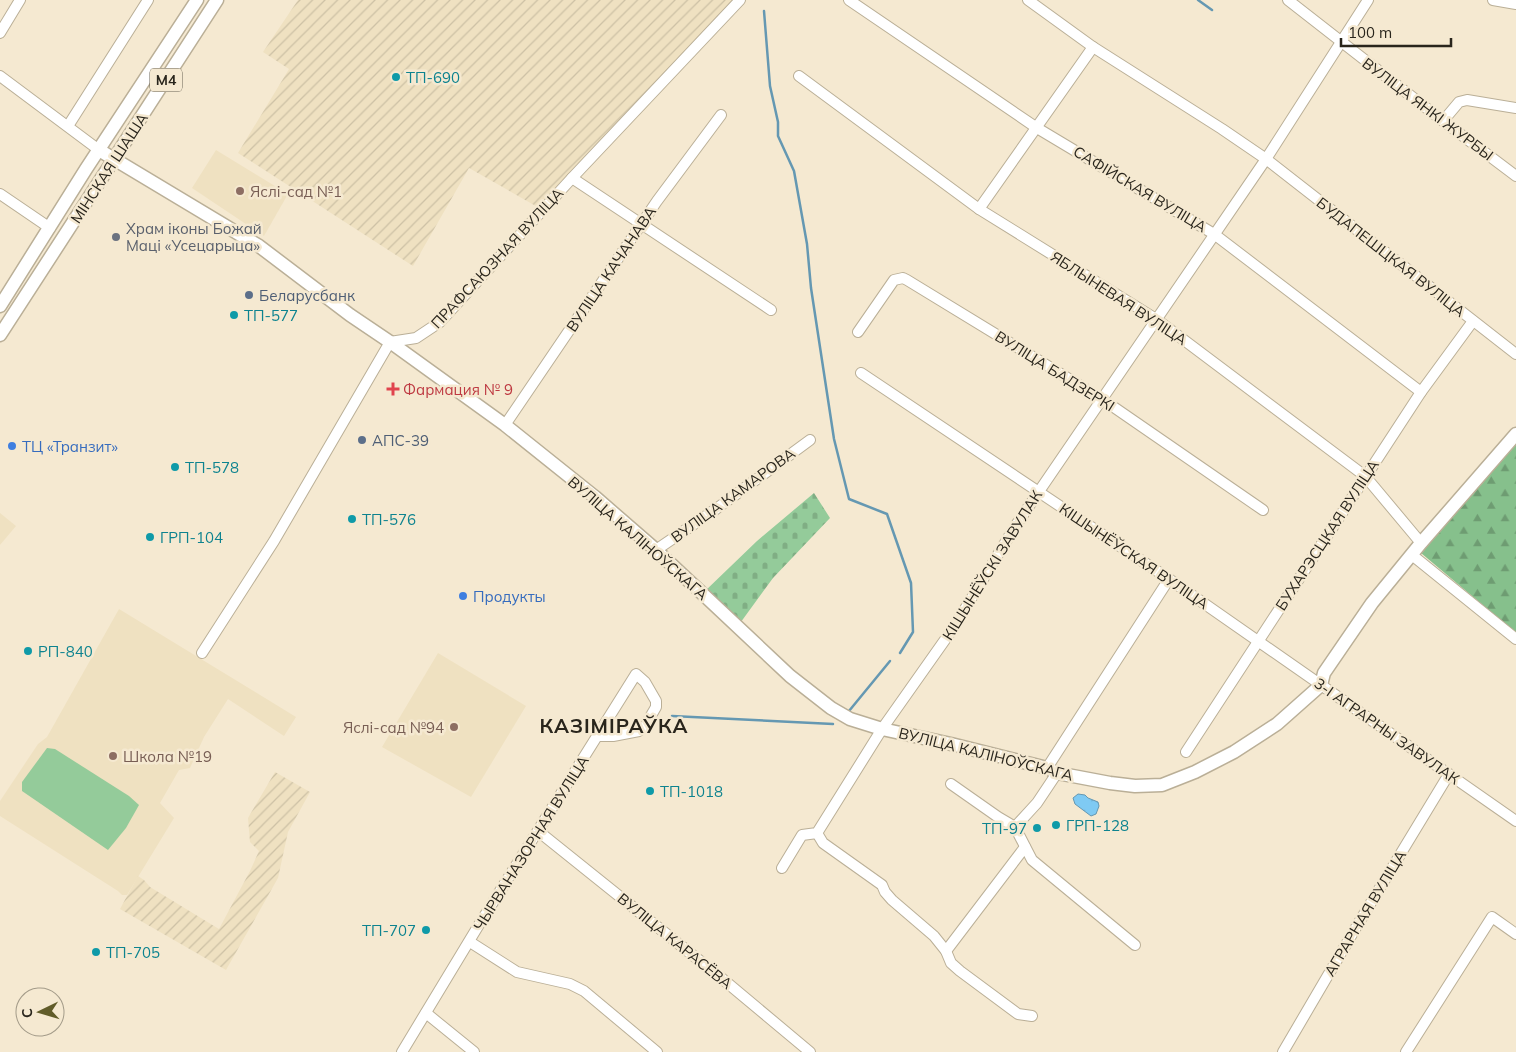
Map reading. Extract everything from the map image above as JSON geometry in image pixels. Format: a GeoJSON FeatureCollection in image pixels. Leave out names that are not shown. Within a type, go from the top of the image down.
{"type":"FeatureCollection","features":[{"type":"Feature","properties":{"kind":"main road","name":"МІНСКАЯ ШАША"},"geometry":{"type":"LineString","coordinates":[[0,306],[197,0]]}},
{"type":"Feature","properties":{"kind":"main road","name":"МІНСКАЯ ШАША"},"geometry":{"type":"LineString","coordinates":[[0,335],[217,0]]}},
{"type":"Feature","properties":{"kind":"main road","name":"ВУЛІЦА КАЛІНОЎСКАГА"},"geometry":{"type":"LineString","coordinates":[[99,150],[259,246],[350,315],[505,425],[595,497],[656,550],[790,676],[831,708],[850,719],[882,729],[951,744],[1052,771],[1110,783],[1135,786],[1162,785],[1195,772],[1234,752],[1277,724],[1321,685]]}},
{"type":"Feature","properties":{"kind":"main road"},"geometry":{"type":"LineString","coordinates":[[1321,685],[1324,673],[1372,603],[1516,434]]}},
{"type":"Feature","properties":{"kind":"street"},"geometry":{"type":"LineString","coordinates":[[0,33],[20,0]]}},
{"type":"Feature","properties":{"kind":"street"},"geometry":{"type":"LineString","coordinates":[[68,126],[148,0]]}},
{"type":"Feature","properties":{"kind":"street","name":"ПРАФСАЮЗНАЯ ВУЛІЦА"},"geometry":{"type":"LineString","coordinates":[[390,342],[416,338],[440,322],[572,178],[740,0]]}},
{"type":"Feature","properties":{"kind":"street","name":"САФІЙСКАЯ ВУЛІЦА"},"geometry":{"type":"LineString","coordinates":[[849,0],[1037,128],[1214,234],[1421,392]]}},
{"type":"Feature","properties":{"kind":"street","name":"БУДАПЕШЦКАЯ ВУЛІЦА"},"geometry":{"type":"LineString","coordinates":[[1028,0],[1093,47],[1266,159],[1516,354]]}},
{"type":"Feature","properties":{"kind":"street","name":"ВУЛІЦА ЯНКІ ЖУРБЫ"},"geometry":{"type":"LineString","coordinates":[[1288,0],[1516,176]]}},
{"type":"Feature","properties":{"kind":"street"},"geometry":{"type":"LineString","coordinates":[[1102,399],[1266,159],[1368,0]]}},
{"type":"Feature","properties":{"kind":"street"},"geometry":{"type":"LineString","coordinates":[[1493,0],[1516,4]]}},
{"type":"Feature","properties":{"kind":"street"},"geometry":{"type":"LineString","coordinates":[[979,209],[1093,47]]}},
{"type":"Feature","properties":{"kind":"street","name":"ВУЛІЦА КАЛІНОЎСКАГА"},"geometry":{"type":"LineString","coordinates":[[0,76],[99,150]]}},
{"type":"Feature","properties":{"kind":"street","name":"ЯБЛЫНЕВАЯ ВУЛІЦА"},"geometry":{"type":"LineString","coordinates":[[799,76],[979,209],[1156,319],[1365,476],[1422,543]]}},
{"type":"Feature","properties":{"kind":"street"},"geometry":{"type":"LineString","coordinates":[[1443,121],[1459,102],[1467,100],[1516,108]]}},
{"type":"Feature","properties":{"kind":"street","name":"ВУЛІЦА КАЧАНАВА"},"geometry":{"type":"LineString","coordinates":[[505,425],[657,201],[721,116]]}},
{"type":"Feature","properties":{"kind":"street"},"geometry":{"type":"LineString","coordinates":[[572,178],[771,310]]}},
{"type":"Feature","properties":{"kind":"street"},"geometry":{"type":"LineString","coordinates":[[0,194],[50,228]]}},
{"type":"Feature","properties":{"kind":"street","name":"ВУЛІЦА БАДЗЕРКІ"},"geometry":{"type":"LineString","coordinates":[[858,332],[894,280],[902,278],[1102,399],[1264,510]]}},
{"type":"Feature","properties":{"kind":"street","name":"БУХАРЭСЦКАЯ ВУЛІЦА"},"geometry":{"type":"LineString","coordinates":[[1186,752],[1365,476],[1421,392],[1473,321]]}},
{"type":"Feature","properties":{"kind":"street"},"geometry":{"type":"LineString","coordinates":[[202,653],[274,541],[390,342]]}},
{"type":"Feature","properties":{"kind":"street","name":"КІШЫНЁЎСКАЯ ВУЛІЦА"},"geometry":{"type":"LineString","coordinates":[[860,373],[1039,491],[1258,641]]}},
{"type":"Feature","properties":{"kind":"street","name":"КІШЫНЁЎСКІ ЗАВУЛАК"},"geometry":{"type":"LineString","coordinates":[[816,833],[882,729],[954,627],[989,567],[1102,399]]}},
{"type":"Feature","properties":{"kind":"street","name":"ВУЛІЦА КАМАРОВА"},"geometry":{"type":"LineString","coordinates":[[656,550],[716,509],[810,440]]}},
{"type":"Feature","properties":{"kind":"street"},"geometry":{"type":"LineString","coordinates":[[1412,554],[1516,639]]}},
{"type":"Feature","properties":{"kind":"street"},"geometry":{"type":"LineString","coordinates":[[1015,827],[1037,804],[1052,771],[1169,579]]}},
{"type":"Feature","properties":{"kind":"street","name":"3-І АГРАРНЫ ЗАВУЛАК"},"geometry":{"type":"LineString","coordinates":[[1258,641],[1516,821]]}},
{"type":"Feature","properties":{"kind":"street","name":"ЧЫРВАНАЗОРНАЯ ВУЛІЦА"},"geometry":{"type":"LineString","coordinates":[[402,1052],[597,736],[636,674],[645,682],[656,701],[656,707],[645,726],[639,731],[612,736],[597,736]]}},
{"type":"Feature","properties":{"kind":"street","name":"АГРАРНАЯ ВУЛІЦА"},"geometry":{"type":"LineString","coordinates":[[1283,1052],[1449,774]]}},
{"type":"Feature","properties":{"kind":"street"},"geometry":{"type":"LineString","coordinates":[[951,784],[1015,827],[1032,860],[1135,945]]}},
{"type":"Feature","properties":{"kind":"street","name":"ВУЛІЦА КАРАСЁВА"},"geometry":{"type":"LineString","coordinates":[[538,832],[725,981],[806,1051]]}},
{"type":"Feature","properties":{"kind":"street"},"geometry":{"type":"LineString","coordinates":[[782,868],[802,835],[816,833],[823,843],[882,885],[892,900],[934,936],[946,951],[951,963],[960,971],[1018,1014],[1032,1016]]}},
{"type":"Feature","properties":{"kind":"street"},"geometry":{"type":"LineString","coordinates":[[946,951],[1025,847]]}},
{"type":"Feature","properties":{"kind":"street"},"geometry":{"type":"LineString","coordinates":[[1406,1052],[1492,917],[1516,934]]}},
{"type":"Feature","properties":{"kind":"street"},"geometry":{"type":"LineString","coordinates":[[470,942],[517,972],[570,984],[584,991],[657,1052]]}},
{"type":"Feature","properties":{"kind":"street"},"geometry":{"type":"LineString","coordinates":[[426,1013],[474,1052]]}},
{"type":"Feature","properties":{"kind":"shaded area"},"geometry":{"type":"Polygon","coordinates":[[[298,0],[737,0],[541,209],[469,168],[413,266],[238,153],[289,69],[263,52],[298,0]]]}},
{"type":"Feature","properties":{"kind":"shaded area","name":"Яслі-сад №1"},"geometry":{"type":"Polygon","coordinates":[[[216,150],[288,194],[264,236],[192,188],[216,150]]]}},
{"type":"Feature","properties":{"kind":"shaded area"},"geometry":{"type":"Polygon","coordinates":[[[0,513],[16,526],[0,545],[0,513]]]}},
{"type":"Feature","properties":{"kind":"shaded area","name":"Школа №19"},"geometry":{"type":"Polygon","coordinates":[[[119,609],[296,717],[284,736],[228,699],[204,737],[190,768],[179,770],[160,803],[174,818],[127,895],[122,895],[0,816],[0,801],[38,744],[47,737],[119,609]]]}},
{"type":"Feature","properties":{"kind":"shaded area","name":"Яслі-сад №94"},"geometry":{"type":"Polygon","coordinates":[[[438,653],[526,706],[471,797],[382,747],[438,653]]]}},
{"type":"Feature","properties":{"kind":"shaded area"},"geometry":{"type":"Polygon","coordinates":[[[275,772],[310,792],[288,832],[278,878],[226,970],[120,909],[138,876],[150,887],[219,929],[259,851],[250,842],[248,818],[275,772]]]}},
{"type":"Feature","properties":{"kind":"green space"},"geometry":{"type":"Polygon","coordinates":[[[1516,440],[1516,633],[1421,553],[1516,440]]]}},
{"type":"Feature","properties":{"kind":"green space"},"geometry":{"type":"Polygon","coordinates":[[[814,493],[830,518],[773,578],[738,626],[704,592],[757,541],[814,493]]]}},
{"type":"Feature","properties":{"kind":"green space"},"geometry":{"type":"Polygon","coordinates":[[[47,748],[55,749],[129,796],[139,805],[126,828],[108,850],[22,791],[22,782],[47,748]]]}},
{"type":"Feature","properties":{"kind":"water"},"geometry":{"type":"Polygon","coordinates":[[[1078,794],[1085,795],[1098,802],[1099,806],[1096,814],[1091,816],[1075,804],[1073,798],[1078,794]]]}},
{"type":"Feature","properties":{"kind":"waterway"},"geometry":{"type":"LineString","coordinates":[[1198,0],[1212,10]]}},
{"type":"Feature","properties":{"kind":"waterway"},"geometry":{"type":"LineString","coordinates":[[764,11],[770,86],[778,122],[778,136],[794,171],[807,244],[811,288],[834,439],[849,499],[887,514],[911,583],[913,632],[900,653]]}},
{"type":"Feature","properties":{"kind":"waterway"},"geometry":{"type":"LineString","coordinates":[[849,711],[890,661]]}},
{"type":"Feature","properties":{"kind":"waterway"},"geometry":{"type":"LineString","coordinates":[[672,716],[833,724]]}},
{"type":"Feature","properties":{"kind":"place","name":"ТП-690"},"geometry":{"type":"Point","coordinates":[396,77]}},
{"type":"Feature","properties":{"kind":"place","name":"Яслі-сад №1"},"geometry":{"type":"Point","coordinates":[240,191]}},
{"type":"Feature","properties":{"kind":"place","name":"Храм іконы Божай Маці «Усецарыца»"},"geometry":{"type":"Point","coordinates":[116,237]}},
{"type":"Feature","properties":{"kind":"place","name":"Беларусбанк"},"geometry":{"type":"Point","coordinates":[249,295]}},
{"type":"Feature","properties":{"kind":"place","name":"ТП-577"},"geometry":{"type":"Point","coordinates":[234,315]}},
{"type":"Feature","properties":{"kind":"place","name":"Фармация № 9"},"geometry":{"type":"Point","coordinates":[393,389]}},
{"type":"Feature","properties":{"kind":"place","name":"АПС-39"},"geometry":{"type":"Point","coordinates":[362,440]}},
{"type":"Feature","properties":{"kind":"place","name":"ТЦ «Транзит»"},"geometry":{"type":"Point","coordinates":[12,446]}},
{"type":"Feature","properties":{"kind":"place","name":"ТП-578"},"geometry":{"type":"Point","coordinates":[175,467]}},
{"type":"Feature","properties":{"kind":"place","name":"ТП-576"},"geometry":{"type":"Point","coordinates":[352,519]}},
{"type":"Feature","properties":{"kind":"place","name":"ГРП-104"},"geometry":{"type":"Point","coordinates":[150,537]}},
{"type":"Feature","properties":{"kind":"place","name":"Продукты"},"geometry":{"type":"Point","coordinates":[463,596]}},
{"type":"Feature","properties":{"kind":"place","name":"РП-840"},"geometry":{"type":"Point","coordinates":[28,651]}},
{"type":"Feature","properties":{"kind":"place","name":"Яслі-сад №94"},"geometry":{"type":"Point","coordinates":[454,727]}},
{"type":"Feature","properties":{"kind":"place","name":"Школа №19"},"geometry":{"type":"Point","coordinates":[113,756]}},
{"type":"Feature","properties":{"kind":"place","name":"ТП-1018"},"geometry":{"type":"Point","coordinates":[650,791]}},
{"type":"Feature","properties":{"kind":"place","name":"ГРП-128"},"geometry":{"type":"Point","coordinates":[1056,825]}},
{"type":"Feature","properties":{"kind":"place","name":"ТП-97"},"geometry":{"type":"Point","coordinates":[1037,828]}},
{"type":"Feature","properties":{"kind":"place","name":"ТП-707"},"geometry":{"type":"Point","coordinates":[426,930]}},
{"type":"Feature","properties":{"kind":"place","name":"ТП-705"},"geometry":{"type":"Point","coordinates":[96,952]}},
{"type":"Feature","properties":{"kind":"district","name":"КАЗІМІРАЎКА"},"geometry":{"type":"Point","coordinates":[614,725]}}]}
